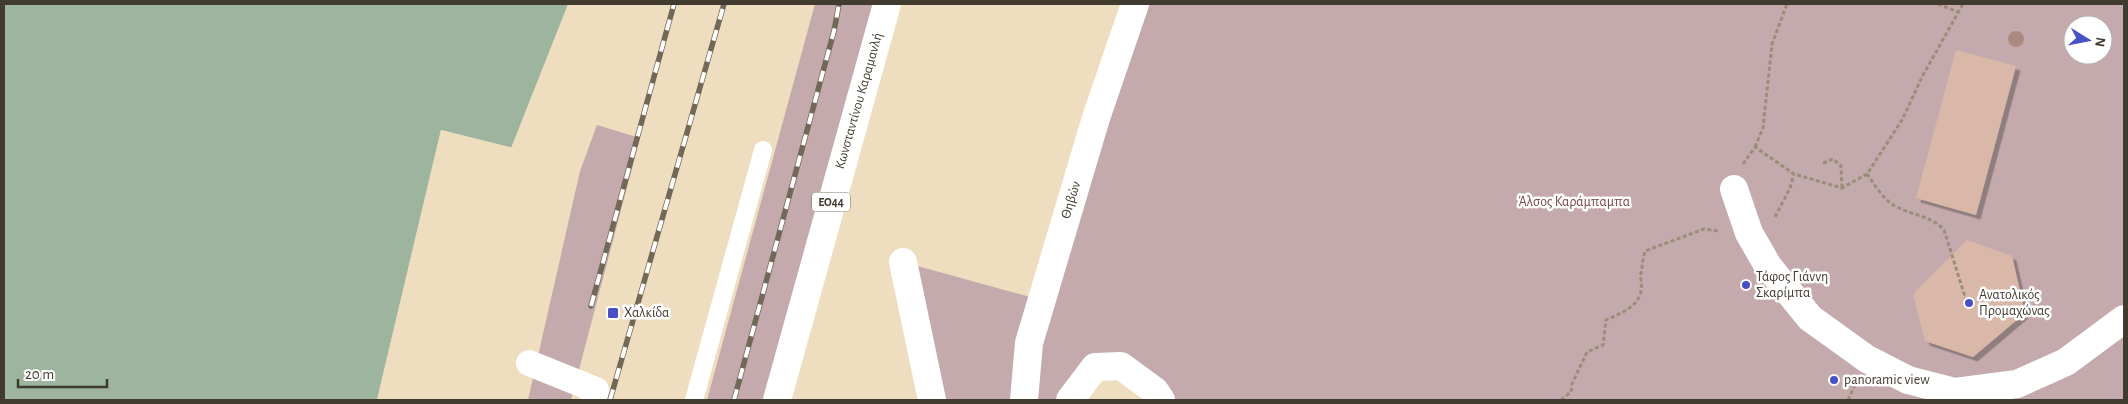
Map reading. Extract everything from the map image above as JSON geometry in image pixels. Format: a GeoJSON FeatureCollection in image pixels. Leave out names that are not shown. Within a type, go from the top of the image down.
{"type":"FeatureCollection","features":[{"type":"Feature","properties":{"kind":"street","name":"Κωνσταντίνου Καραμανλή"},"geometry":{"type":"LineString","coordinates":[[777,400],[887,4]]}},
{"type":"Feature","properties":{"kind":"street","name":"Θηβών"},"geometry":{"type":"LineString","coordinates":[[1024,400],[1029,343],[1096,118],[1135,4]]}},
{"type":"Feature","properties":{"kind":"street"},"geometry":{"type":"LineString","coordinates":[[1734,189],[1749,233],[1768,266],[1810,318],[1867,359],[1908,380],[1955,392],[2017,384],[2066,362],[2124,319]]}},
{"type":"Feature","properties":{"kind":"street"},"geometry":{"type":"LineString","coordinates":[[903,262],[932,400]]}},
{"type":"Feature","properties":{"kind":"street"},"geometry":{"type":"LineString","coordinates":[[529,363],[596,390],[592,400]]}},
{"type":"Feature","properties":{"kind":"street"},"geometry":{"type":"LineString","coordinates":[[1070,400],[1095,367],[1121,366],[1155,391],[1160,400]]}},
{"type":"Feature","properties":{"kind":"lane"},"geometry":{"type":"LineString","coordinates":[[694,400],[763,150]]}},
{"type":"Feature","properties":{"kind":"path"},"geometry":{"type":"LineString","coordinates":[[1756,147],[1763,128],[1772,44],[1787,4]]}},
{"type":"Feature","properties":{"kind":"path"},"geometry":{"type":"LineString","coordinates":[[1938,4],[1958,12]]}},
{"type":"Feature","properties":{"kind":"path"},"geometry":{"type":"LineString","coordinates":[[1765,154],[1794,174],[1842,188],[1867,174],[1902,120],[1923,75],[1962,4]]}},
{"type":"Feature","properties":{"kind":"path"},"geometry":{"type":"LineString","coordinates":[[1823,163],[1833,159],[1841,166],[1842,188]]}},
{"type":"Feature","properties":{"kind":"path"},"geometry":{"type":"LineString","coordinates":[[1774,217],[1790,188],[1794,174]]}},
{"type":"Feature","properties":{"kind":"path"},"geometry":{"type":"LineString","coordinates":[[1867,174],[1884,197],[1894,205],[1938,223],[1944,230],[1967,303]]}},
{"type":"Feature","properties":{"kind":"path"},"geometry":{"type":"LineString","coordinates":[[1561,400],[1571,392],[1572,384],[1587,352],[1604,345],[1606,320],[1630,308],[1639,298],[1643,287],[1640,275],[1645,250],[1704,230],[1749,233]]}},
{"type":"Feature","properties":{"kind":"green space"},"geometry":{"type":"Polygon","coordinates":[[[815,4],[887,4],[777,400],[707,400],[815,4]]]}},
{"type":"Feature","properties":{"kind":"green space","name":"Άλσος Καράμπαμπα"},"geometry":{"type":"Polygon","coordinates":[[[1134,4],[2124,4],[2124,400],[1161,400],[1121,366],[1070,400],[932,400],[903,262],[1041,300],[1134,4]]]}},
{"type":"Feature","properties":{"kind":"green space"},"geometry":{"type":"Polygon","coordinates":[[[597,125],[640,138],[571,400],[528,400],[580,171],[597,125]]]}},
{"type":"Feature","properties":{"kind":"shaded area"},"geometry":{"type":"Polygon","coordinates":[[[4,4],[568,4],[511,148],[441,130],[377,400],[4,400],[4,4]]]}},
{"type":"Feature","properties":{"kind":"pier"},"geometry":{"type":"Polygon","coordinates":[[[441,130],[514,148],[511,150],[442,133],[379,400],[377,400],[441,130]]]}},
{"type":"Feature","properties":{"kind":"building"},"geometry":{"type":"Polygon","coordinates":[[[1956,50],[2016,66],[1976,215],[1916,198],[1956,50]]]}},
{"type":"Feature","properties":{"kind":"building","name":"Ανατολικός Προμαχώνας"},"geometry":{"type":"Polygon","coordinates":[[[1967,240],[2012,256],[2025,313],[1973,357],[1925,341],[1913,294],[1967,240]]]}},
{"type":"Feature","properties":{"kind":"railway"},"geometry":{"type":"LineString","coordinates":[[591,306],[674,4]]}},
{"type":"Feature","properties":{"kind":"railway"},"geometry":{"type":"LineString","coordinates":[[610,400],[724,4]]}},
{"type":"Feature","properties":{"kind":"railway"},"geometry":{"type":"LineString","coordinates":[[734,400],[834,31],[839,4]]}},
{"type":"Feature","properties":{"kind":"place","name":"Τάφος Γιάννη Σκαρίμπα"},"geometry":{"type":"Point","coordinates":[1746,285]}},
{"type":"Feature","properties":{"kind":"place","name":"Ανατολικός Προμαχώνας"},"geometry":{"type":"Point","coordinates":[1969,303]}},
{"type":"Feature","properties":{"kind":"place","name":"Χαλκίδα"},"geometry":{"type":"Point","coordinates":[613,313]}},
{"type":"Feature","properties":{"kind":"place","name":"panoramic view"},"geometry":{"type":"Point","coordinates":[1834,380]}}]}
